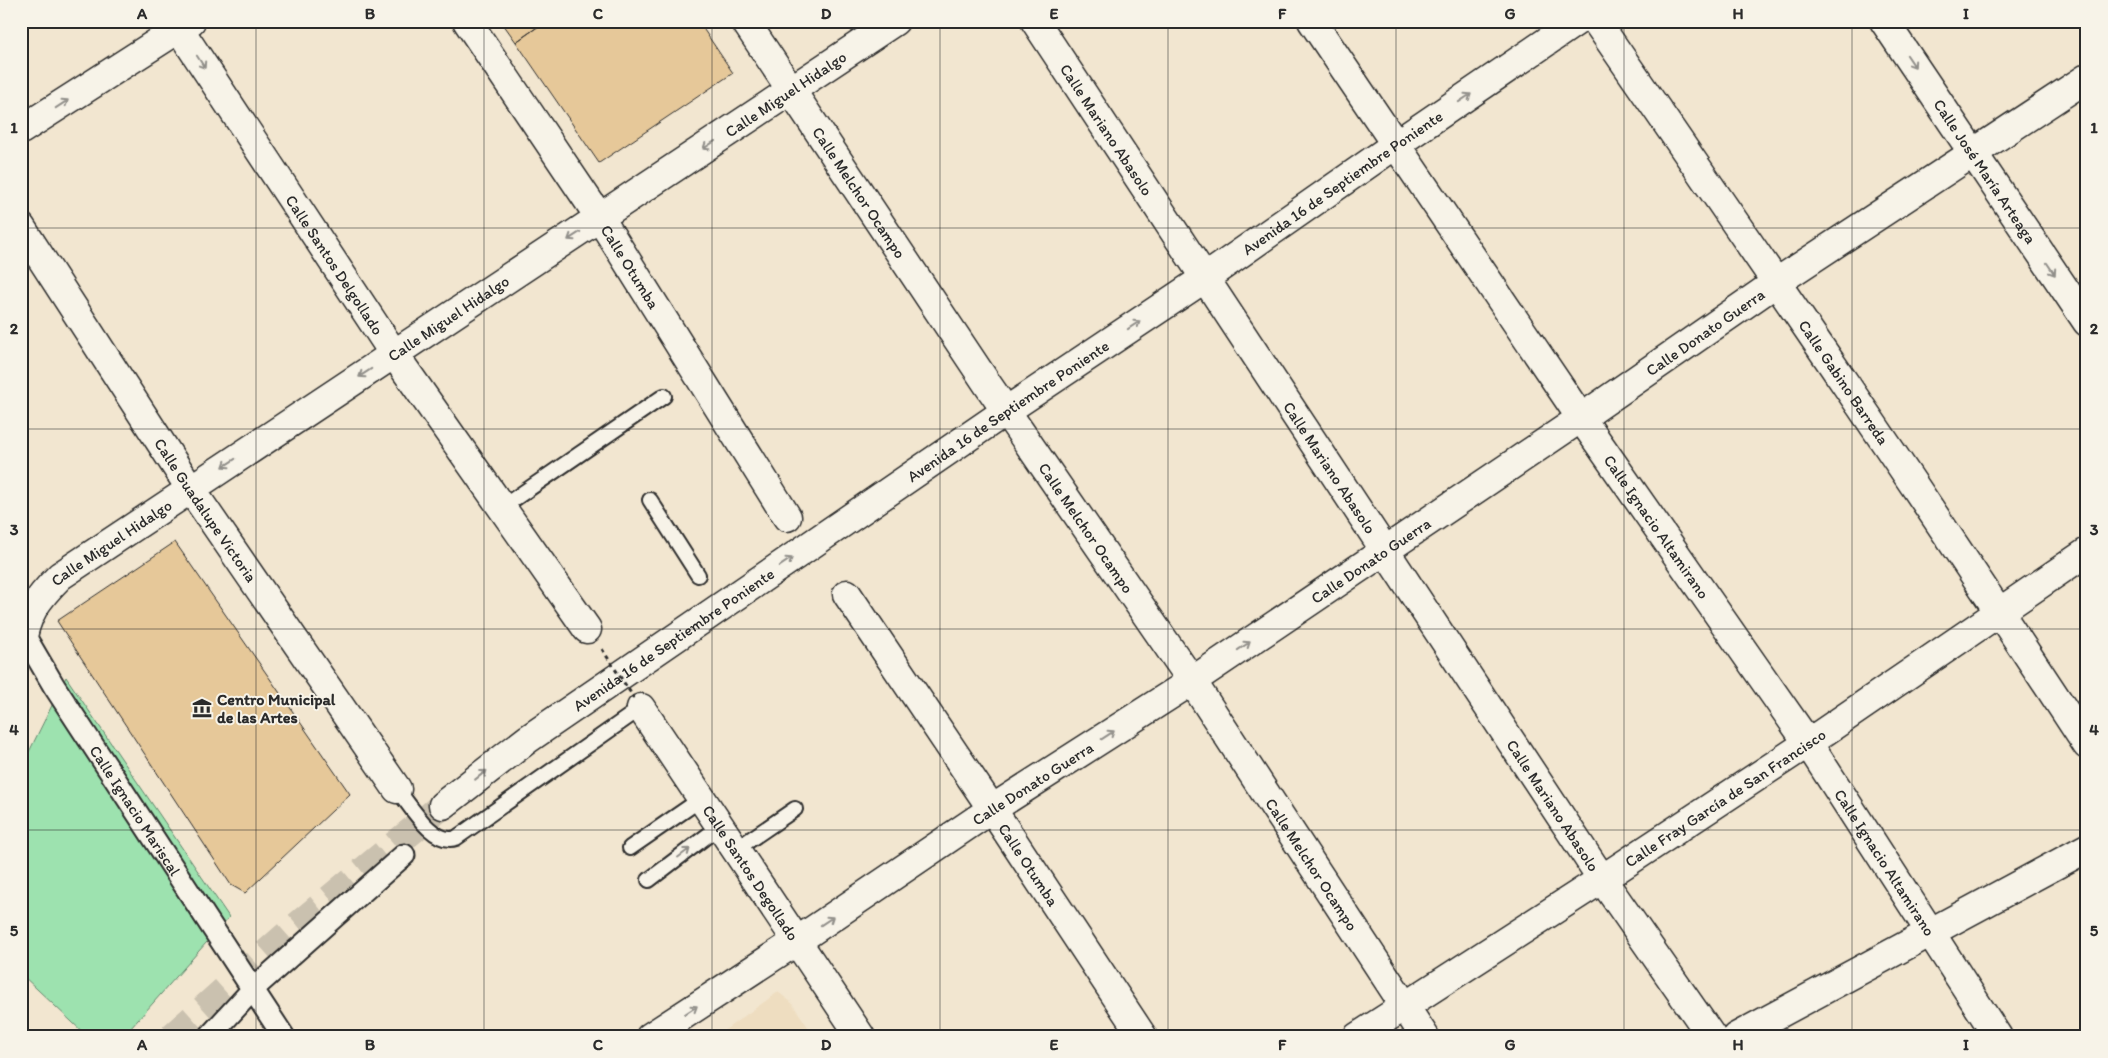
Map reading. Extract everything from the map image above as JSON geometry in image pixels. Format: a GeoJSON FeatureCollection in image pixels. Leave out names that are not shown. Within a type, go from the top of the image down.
{"type":"FeatureCollection","features":[{"type":"Feature","properties":{"kind":"street","name":"Calle Otumba"},"geometry":{"type":"LineString","coordinates":[[467,21],[600,218],[787,516]]}},
{"type":"Feature","properties":{"kind":"street","name":"Calle Melchor Ocampo"},"geometry":{"type":"LineString","coordinates":[[745,21],[1006,411],[1192,681],[1425,1037]]}},
{"type":"Feature","properties":{"kind":"street","name":"Calle Miguel Hidalgo"},"geometry":{"type":"LineString","coordinates":[[22,637],[31,611],[41,595],[60,576],[895,21]]}},
{"type":"Feature","properties":{"kind":"street","name":"Calle Mariano Abasolo"},"geometry":{"type":"LineString","coordinates":[[1036,21],[1602,879],[1712,1037]]}},
{"type":"Feature","properties":{"kind":"street","name":"Calle Ignacio Altamirano"},"geometry":{"type":"LineString","coordinates":[[1312,21],[1581,418],[1808,743],[1998,1037]]}},
{"type":"Feature","properties":{"kind":"street","name":"Avenida 16 de Septiembre Poniente"},"geometry":{"type":"LineString","coordinates":[[443,805],[528,738],[1006,411],[1205,278],[1577,21]]}},
{"type":"Feature","properties":{"kind":"street","name":"Calle Gabino Barreda"},"geometry":{"type":"LineString","coordinates":[[1596,21],[1778,282],[2087,745]]}},
{"type":"Feature","properties":{"kind":"street","name":"Calle José María Arteaga"},"geometry":{"type":"LineString","coordinates":[[1884,21],[2087,322]]}},
{"type":"Feature","properties":{"kind":"street"},"geometry":{"type":"LineString","coordinates":[[21,130],[181,24]]}},
{"type":"Feature","properties":{"kind":"street","name":"Calle Santos Delgollado"},"geometry":{"type":"LineString","coordinates":[[181,24],[394,354],[595,639]]}},
{"type":"Feature","properties":{"kind":"street","name":"Calle Donato Guerra"},"geometry":{"type":"LineString","coordinates":[[650,1037],[992,808],[1192,681],[1386,551],[1778,282],[2087,78]]}},
{"type":"Feature","properties":{"kind":"street","name":"Calle Guadalupe Victoria"},"geometry":{"type":"LineString","coordinates":[[21,227],[190,488],[397,788]]}},
{"type":"Feature","properties":{"kind":"street","name":"Calle Fray García de San Francisco"},"geometry":{"type":"LineString","coordinates":[[1357,1037],[1808,743],[2087,552]]}},
{"type":"Feature","properties":{"kind":"street","name":"Calle Otumba"},"geometry":{"type":"LineString","coordinates":[[848,594],[1143,1037]]}},
{"type":"Feature","properties":{"kind":"street","name":"Calle Ignacio Mariscal"},"geometry":{"type":"LineString","coordinates":[[22,637],[284,1037]]}},
{"type":"Feature","properties":{"kind":"street","name":"Calle Santos Degollado"},"geometry":{"type":"LineString","coordinates":[[638,703],[861,1037]]}},
{"type":"Feature","properties":{"kind":"street"},"geometry":{"type":"LineString","coordinates":[[1736,1037],[2087,848]]}},
{"type":"Feature","properties":{"kind":"street"},"geometry":{"type":"LineString","coordinates":[[209,1037],[253,989],[404,855]]}},
{"type":"Feature","properties":{"kind":"lane"},"geometry":{"type":"LineString","coordinates":[[501,508],[664,396]]}},
{"type":"Feature","properties":{"kind":"lane"},"geometry":{"type":"LineString","coordinates":[[650,500],[698,575]]}},
{"type":"Feature","properties":{"kind":"lane"},"geometry":{"type":"LineString","coordinates":[[397,788],[432,832],[442,839],[450,840],[456,838],[638,703]]}},
{"type":"Feature","properties":{"kind":"lane"},"geometry":{"type":"LineString","coordinates":[[630,848],[701,799]]}},
{"type":"Feature","properties":{"kind":"lane"},"geometry":{"type":"LineString","coordinates":[[735,850],[795,809]]}},
{"type":"Feature","properties":{"kind":"lane"},"geometry":{"type":"LineString","coordinates":[[649,880],[720,826]]}},
{"type":"Feature","properties":{"kind":"path"},"geometry":{"type":"LineString","coordinates":[[595,639],[638,703]]}},
{"type":"Feature","properties":{"kind":"shaded area"},"geometry":{"type":"Polygon","coordinates":[[[778,992],[791,1002],[815,1037],[715,1037],[778,992]]]}},
{"type":"Feature","properties":{"kind":"green space"},"geometry":{"type":"Polygon","coordinates":[[[66,677],[229,917],[123,1037],[88,1037],[21,974],[21,768],[66,677]]]}},
{"type":"Feature","properties":{"kind":"building"},"geometry":{"type":"Polygon","coordinates":[[[501,21],[546,21],[516,42],[501,21]]]}},
{"type":"Feature","properties":{"kind":"building"},"geometry":{"type":"Polygon","coordinates":[[[546,21],[698,21],[733,73],[599,163],[516,42],[546,21]]]}},
{"type":"Feature","properties":{"kind":"building","name":"Centro Municipal de las Artes"},"geometry":{"type":"Polygon","coordinates":[[[175,542],[350,794],[245,893],[231,885],[57,621],[175,542]]]}},
{"type":"Feature","properties":{"kind":"tunnel"},"geometry":{"type":"LineString","coordinates":[[172,1037],[297,926],[443,805]]}},
{"type":"Feature","properties":{"kind":"place","name":"Centro Municipal de las Artes"},"geometry":{"type":"Point","coordinates":[202,708]}}]}
